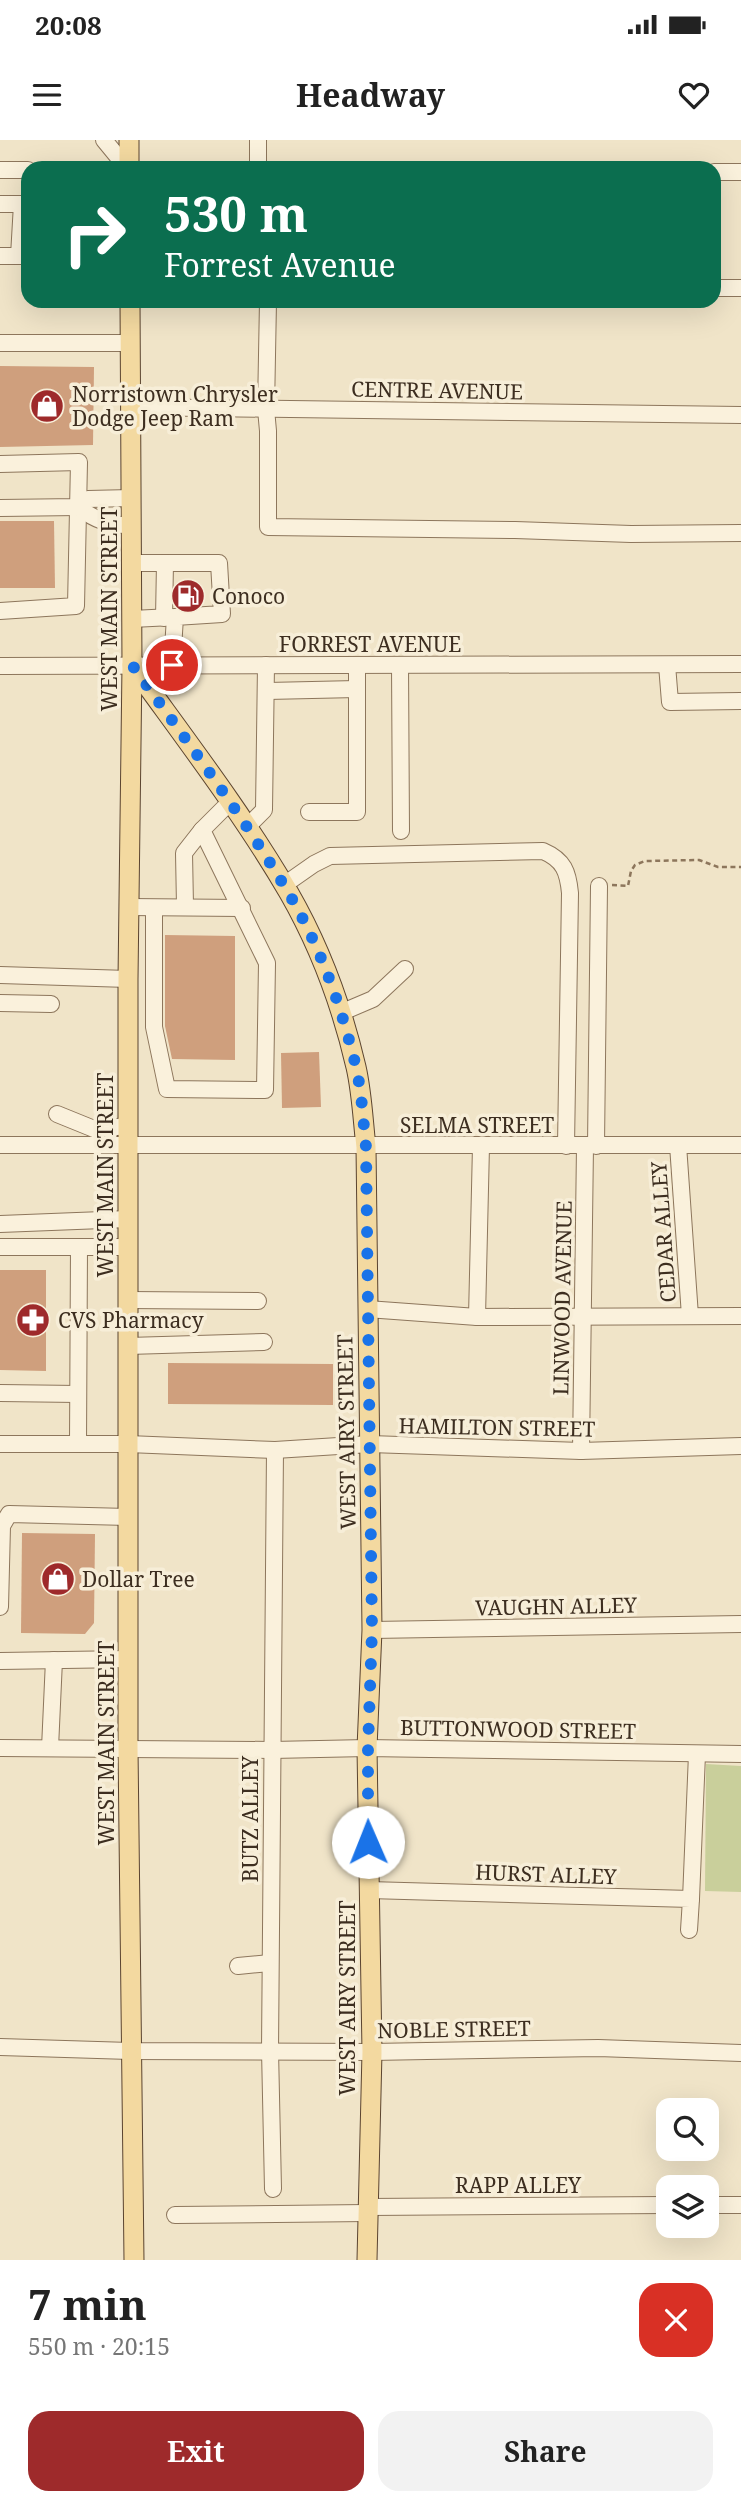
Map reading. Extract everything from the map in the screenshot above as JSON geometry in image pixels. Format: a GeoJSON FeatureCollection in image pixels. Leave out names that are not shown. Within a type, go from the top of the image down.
{"type":"FeatureCollection","features":[{"type":"Feature","properties":{"kind":"main road"},"geometry":{"type":"LineString","coordinates":[[128,161],[129,140]]}},
{"type":"Feature","properties":{"kind":"main road","name":"WEST MAIN STREET"},"geometry":{"type":"LineString","coordinates":[[130,308],[132,665],[128,979],[128,1748],[134,2260]]}},
{"type":"Feature","properties":{"kind":"main road","name":"WEST AIRY STREET"},"geometry":{"type":"LineString","coordinates":[[132,665],[230,802],[284,885],[317,951],[357,1070],[366,1147],[372,1630],[368,1748],[372,2052],[367,2260]]}},
{"type":"Feature","properties":{"kind":"street"},"geometry":{"type":"LineString","coordinates":[[104,140],[122,161]]}},
{"type":"Feature","properties":{"kind":"street"},"geometry":{"type":"LineString","coordinates":[[258,140],[258,161]]}},
{"type":"Feature","properties":{"kind":"street"},"geometry":{"type":"LineString","coordinates":[[0,170],[21,170]]}},
{"type":"Feature","properties":{"kind":"street"},"geometry":{"type":"LineString","coordinates":[[721,172],[741,172]]}},
{"type":"Feature","properties":{"kind":"street"},"geometry":{"type":"LineString","coordinates":[[0,204],[21,204]]}},
{"type":"Feature","properties":{"kind":"street"},"geometry":{"type":"LineString","coordinates":[[0,256],[21,256]]}},
{"type":"Feature","properties":{"kind":"street"},"geometry":{"type":"LineString","coordinates":[[721,288],[741,288]]}},
{"type":"Feature","properties":{"kind":"street"},"geometry":{"type":"LineString","coordinates":[[268,308],[268,527],[631,534],[741,533]]}},
{"type":"Feature","properties":{"kind":"street"},"geometry":{"type":"LineString","coordinates":[[0,343],[131,343]]}},
{"type":"Feature","properties":{"kind":"street","name":"CENTRE AVENUE"},"geometry":{"type":"LineString","coordinates":[[132,407],[741,415]]}},
{"type":"Feature","properties":{"kind":"street"},"geometry":{"type":"LineString","coordinates":[[0,464],[79,462],[76,606],[0,611]]}},
{"type":"Feature","properties":{"kind":"street"},"geometry":{"type":"LineString","coordinates":[[0,508],[78,507],[88,499],[131,498]]}},
{"type":"Feature","properties":{"kind":"street"},"geometry":{"type":"LineString","coordinates":[[78,507],[89,516],[111,526],[132,526]]}},
{"type":"Feature","properties":{"kind":"street"},"geometry":{"type":"LineString","coordinates":[[165,563],[172,665]]}},
{"type":"Feature","properties":{"kind":"street"},"geometry":{"type":"LineString","coordinates":[[132,564],[219,563],[222,614],[132,619]]}},
{"type":"Feature","properties":{"kind":"street"},"geometry":{"type":"LineString","coordinates":[[667,664],[670,702],[741,701]]}},
{"type":"Feature","properties":{"kind":"street","name":"FORREST AVENUE"},"geometry":{"type":"LineString","coordinates":[[0,666],[741,664]]}},
{"type":"Feature","properties":{"kind":"street"},"geometry":{"type":"LineString","coordinates":[[247,827],[264,810],[266,665]]}},
{"type":"Feature","properties":{"kind":"street"},"geometry":{"type":"LineString","coordinates":[[309,812],[357,812],[357,665]]}},
{"type":"Feature","properties":{"kind":"street"},"geometry":{"type":"LineString","coordinates":[[400,665],[401,831]]}},
{"type":"Feature","properties":{"kind":"street"},"geometry":{"type":"LineString","coordinates":[[267,691],[357,689]]}},
{"type":"Feature","properties":{"kind":"street"},"geometry":{"type":"LineString","coordinates":[[185,906],[184,853],[230,802]]}},
{"type":"Feature","properties":{"kind":"street"},"geometry":{"type":"LineString","coordinates":[[154,909],[154,1027],[167,1089],[265,1090],[267,963],[202,830]]}},
{"type":"Feature","properties":{"kind":"street"},"geometry":{"type":"LineString","coordinates":[[284,885],[330,856],[348,854],[543,851],[563,864],[570,893],[566,1146]]}},
{"type":"Feature","properties":{"kind":"street","name":"LINWOOD AVENUE"},"geometry":{"type":"LineString","coordinates":[[581,1451],[582,1317],[591,1146],[599,886]]}},
{"type":"Feature","properties":{"kind":"street"},"geometry":{"type":"LineString","coordinates":[[130,908],[242,908]]}},
{"type":"Feature","properties":{"kind":"street"},"geometry":{"type":"LineString","coordinates":[[340,1013],[373,999],[405,969]]}},
{"type":"Feature","properties":{"kind":"street"},"geometry":{"type":"LineString","coordinates":[[0,975],[128,979]]}},
{"type":"Feature","properties":{"kind":"street"},"geometry":{"type":"LineString","coordinates":[[21,976],[22,1003]]}},
{"type":"Feature","properties":{"kind":"street"},"geometry":{"type":"LineString","coordinates":[[0,1003],[51,1004]]}},
{"type":"Feature","properties":{"kind":"street"},"geometry":{"type":"LineString","coordinates":[[57,1114],[94,1129],[128,1135]]}},
{"type":"Feature","properties":{"kind":"street"},"geometry":{"type":"LineString","coordinates":[[0,1145],[128,1135]]}},
{"type":"Feature","properties":{"kind":"street","name":"SELMA STREET"},"geometry":{"type":"LineString","coordinates":[[128,1135],[366,1147],[741,1145]]}},
{"type":"Feature","properties":{"kind":"street","name":"CEDAR ALLEY"},"geometry":{"type":"LineString","coordinates":[[678,1145],[690,1316]]}},
{"type":"Feature","properties":{"kind":"street"},"geometry":{"type":"LineString","coordinates":[[477,1317],[481,1146]]}},
{"type":"Feature","properties":{"kind":"street"},"geometry":{"type":"LineString","coordinates":[[0,1224],[128,1219]]}},
{"type":"Feature","properties":{"kind":"street"},"geometry":{"type":"LineString","coordinates":[[0,1247],[128,1247]]}},
{"type":"Feature","properties":{"kind":"street"},"geometry":{"type":"LineString","coordinates":[[78,1444],[79,1247]]}},
{"type":"Feature","properties":{"kind":"street"},"geometry":{"type":"LineString","coordinates":[[128,1300],[258,1301]]}},
{"type":"Feature","properties":{"kind":"street"},"geometry":{"type":"LineString","coordinates":[[367,1309],[477,1317],[741,1316]]}},
{"type":"Feature","properties":{"kind":"street"},"geometry":{"type":"LineString","coordinates":[[128,1346],[264,1342]]}},
{"type":"Feature","properties":{"kind":"street"},"geometry":{"type":"LineString","coordinates":[[0,1393],[78,1394]]}},
{"type":"Feature","properties":{"kind":"street","name":"HAMILTON STREET"},"geometry":{"type":"LineString","coordinates":[[0,1444],[128,1444],[275,1450],[370,1444],[581,1451],[741,1447]]}},
{"type":"Feature","properties":{"kind":"street","name":"BUTZ ALLEY"},"geometry":{"type":"LineString","coordinates":[[273,2189],[270,1963],[275,1450]]}},
{"type":"Feature","properties":{"kind":"street"},"geometry":{"type":"LineString","coordinates":[[0,1607],[2,1526],[9,1514],[128,1517]]}},
{"type":"Feature","properties":{"kind":"street","name":"VAUGHN ALLEY"},"geometry":{"type":"LineString","coordinates":[[372,1630],[741,1624]]}},
{"type":"Feature","properties":{"kind":"street"},"geometry":{"type":"LineString","coordinates":[[0,1661],[128,1659]]}},
{"type":"Feature","properties":{"kind":"street"},"geometry":{"type":"LineString","coordinates":[[50,1748],[54,1660]]}},
{"type":"Feature","properties":{"kind":"street","name":"BUTTONWOOD STREET"},"geometry":{"type":"LineString","coordinates":[[0,1748],[368,1748],[741,1754]]}},
{"type":"Feature","properties":{"kind":"street"},"geometry":{"type":"LineString","coordinates":[[689,1930],[697,1754]]}},
{"type":"Feature","properties":{"kind":"street","name":"HURST ALLEY"},"geometry":{"type":"LineString","coordinates":[[369,1890],[691,1899]]}},
{"type":"Feature","properties":{"kind":"street"},"geometry":{"type":"LineString","coordinates":[[238,1966],[270,1963]]}},
{"type":"Feature","properties":{"kind":"street","name":"NOBLE STREET"},"geometry":{"type":"LineString","coordinates":[[0,2048],[372,2052],[598,2048],[741,2053]]}},
{"type":"Feature","properties":{"kind":"street","name":"RAPP ALLEY"},"geometry":{"type":"LineString","coordinates":[[175,2215],[656,2205]]}},
{"type":"Feature","properties":{"kind":"street"},"geometry":{"type":"LineString","coordinates":[[719,2205],[741,2205]]}},
{"type":"Feature","properties":{"kind":"path"},"geometry":{"type":"LineString","coordinates":[[599,886],[628,886],[635,865],[646,861],[699,860],[718,867],[741,867]]}},
{"type":"Feature","properties":{"kind":"green space"},"geometry":{"type":"Polygon","coordinates":[[[706,1764],[741,1766],[741,1892],[705,1891],[706,1764]]]}},
{"type":"Feature","properties":{"kind":"building","name":"Norristown Chrysler Dodge Jeep Ram"},"geometry":{"type":"Polygon","coordinates":[[[0,366],[94,367],[93,445],[0,447],[0,366]]]}},
{"type":"Feature","properties":{"kind":"building"},"geometry":{"type":"Polygon","coordinates":[[[0,521],[54,521],[55,588],[0,588],[0,521]]]}},
{"type":"Feature","properties":{"kind":"building"},"geometry":{"type":"Polygon","coordinates":[[[165,935],[235,936],[235,1060],[172,1059],[165,1026],[165,935]]]}},
{"type":"Feature","properties":{"kind":"building"},"geometry":{"type":"Polygon","coordinates":[[[319,1052],[321,1107],[282,1108],[281,1053],[319,1052]]]}},
{"type":"Feature","properties":{"kind":"building"},"geometry":{"type":"Polygon","coordinates":[[[0,1270],[46,1270],[46,1371],[0,1370],[0,1270]]]}},
{"type":"Feature","properties":{"kind":"building"},"geometry":{"type":"Polygon","coordinates":[[[168,1363],[333,1364],[333,1405],[168,1404],[168,1363]]]}},
{"type":"Feature","properties":{"kind":"building","name":"Dollar Tree"},"geometry":{"type":"Polygon","coordinates":[[[22,1533],[95,1534],[94,1623],[85,1634],[21,1633],[22,1533]]]}},
{"type":"Feature","properties":{"kind":"place","name":"Norristown Chrysler Dodge Jeep Ram"},"geometry":{"type":"Point","coordinates":[47,406]}},
{"type":"Feature","properties":{"kind":"place","name":"Conoco"},"geometry":{"type":"Point","coordinates":[188,596]}},
{"type":"Feature","properties":{"kind":"place","name":"CVS Pharmacy"},"geometry":{"type":"Point","coordinates":[33,1320]}},
{"type":"Feature","properties":{"kind":"place","name":"Dollar Tree"},"geometry":{"type":"Point","coordinates":[58,1579]}},
{"type":"Feature","properties":{"kind":"route"},"geometry":{"type":"LineString","coordinates":[[172,665],[132,665],[225,794],[290,895],[336,999],[357,1070],[366,1147],[372,1630],[368,1842]]}}]}
